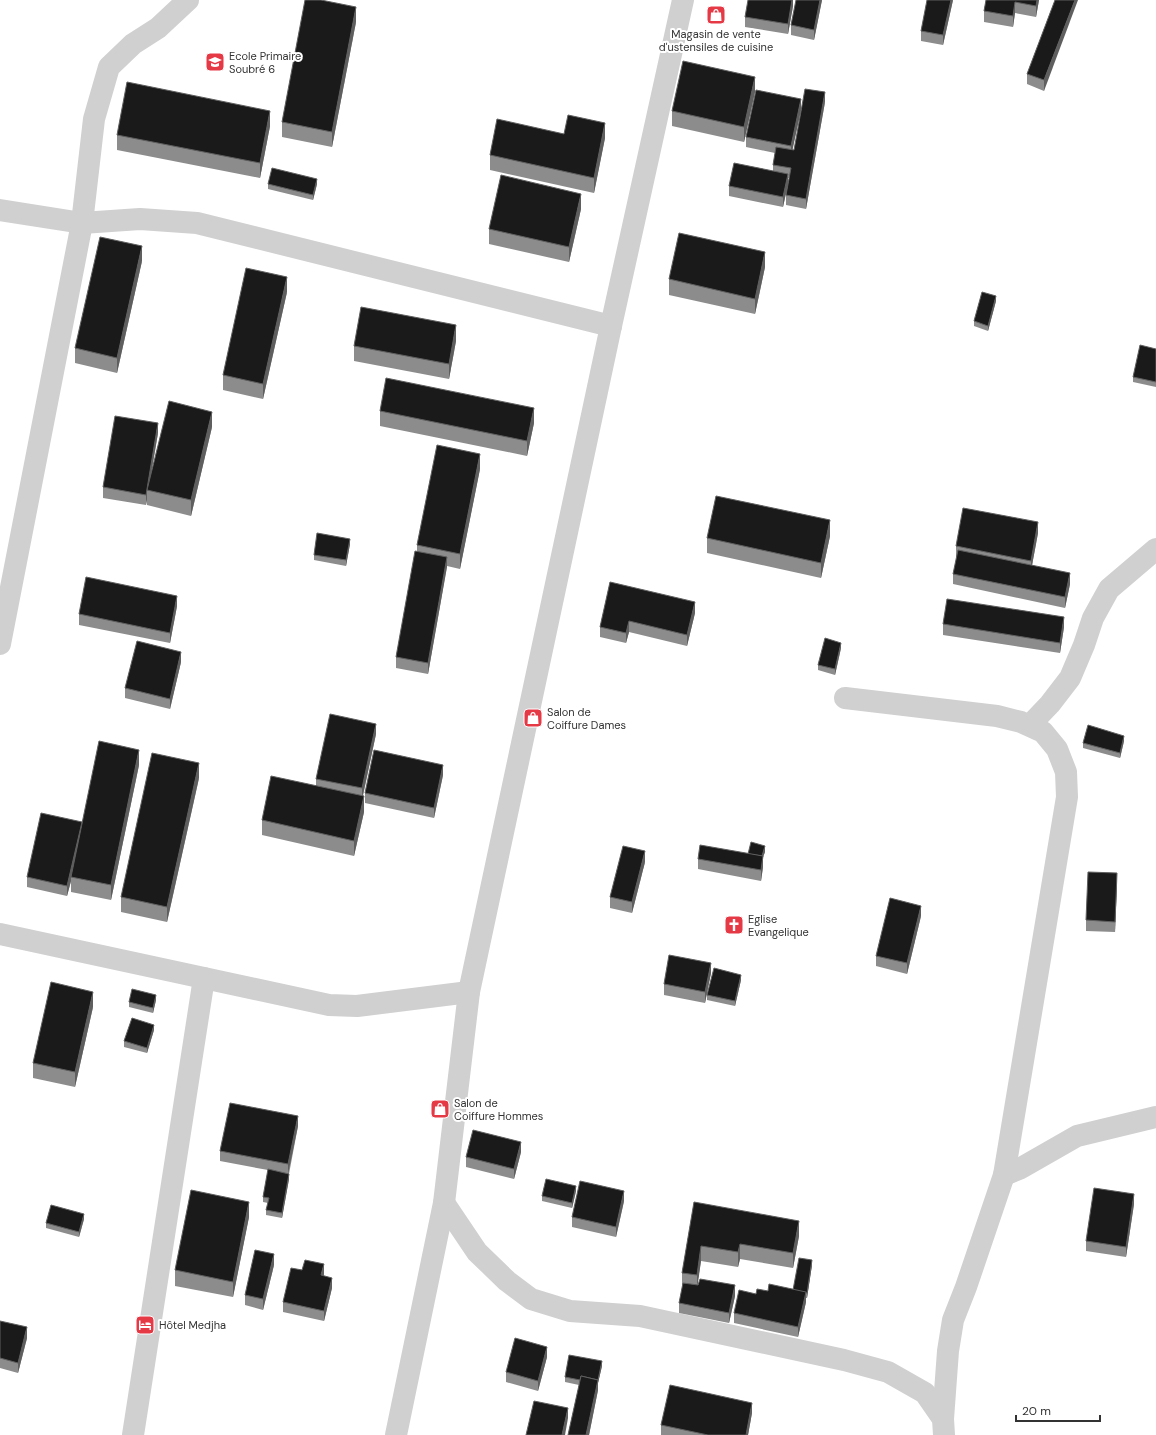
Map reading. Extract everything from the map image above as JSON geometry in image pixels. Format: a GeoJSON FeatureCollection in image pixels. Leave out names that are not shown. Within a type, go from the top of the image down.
{"type":"FeatureCollection","features":[{"type":"Feature","properties":{"kind":"street"},"geometry":{"type":"LineString","coordinates":[[0,644],[82,223],[94,119],[109,67],[133,44],[158,28],[188,0]]}},
{"type":"Feature","properties":{"kind":"street"},"geometry":{"type":"LineString","coordinates":[[396,1435],[444,1203],[470,992],[611,326],[683,0]]}},
{"type":"Feature","properties":{"kind":"street"},"geometry":{"type":"LineString","coordinates":[[0,210],[82,223],[140,219],[198,223],[611,326]]}},
{"type":"Feature","properties":{"kind":"street"},"geometry":{"type":"LineString","coordinates":[[1030,725],[1050,704],[1070,678],[1084,645],[1093,618],[1109,588],[1156,549]]}},
{"type":"Feature","properties":{"kind":"street"},"geometry":{"type":"LineString","coordinates":[[845,698],[997,716],[1030,725],[1043,732],[1057,749],[1066,772],[1067,796],[1004,1175],[966,1287],[953,1320],[948,1351],[943,1427]]}},
{"type":"Feature","properties":{"kind":"street"},"geometry":{"type":"LineString","coordinates":[[0,934],[329,1005],[357,1006],[470,992]]}},
{"type":"Feature","properties":{"kind":"street"},"geometry":{"type":"LineString","coordinates":[[133,1435],[204,978]]}},
{"type":"Feature","properties":{"kind":"street"},"geometry":{"type":"LineString","coordinates":[[1004,1175],[1021,1168],[1077,1136],[1156,1117]]}},
{"type":"Feature","properties":{"kind":"street"},"geometry":{"type":"LineString","coordinates":[[444,1203],[477,1252],[507,1281],[531,1299],[570,1311],[640,1316],[844,1360],[888,1372],[926,1393],[943,1427]]}},
{"type":"Feature","properties":{"kind":"building"},"geometry":{"type":"Polygon","coordinates":[[[305,0],[321,0],[356,7],[332,132],[282,122],[305,0]]]}},
{"type":"Feature","properties":{"kind":"building"},"geometry":{"type":"Polygon","coordinates":[[[748,0],[792,0],[788,24],[745,17],[748,0]]]}},
{"type":"Feature","properties":{"kind":"building"},"geometry":{"type":"Polygon","coordinates":[[[796,0],[820,0],[814,30],[791,25],[796,0]]]}},
{"type":"Feature","properties":{"kind":"building"},"geometry":{"type":"Polygon","coordinates":[[[927,0],[951,0],[943,35],[921,31],[927,0]]]}},
{"type":"Feature","properties":{"kind":"building"},"geometry":{"type":"Polygon","coordinates":[[[986,0],[1037,0],[1036,6],[1015,2],[1013,16],[984,11],[986,0]]]}},
{"type":"Feature","properties":{"kind":"building"},"geometry":{"type":"Polygon","coordinates":[[[1055,0],[1075,0],[1044,80],[1027,74],[1055,0]]]}},
{"type":"Feature","properties":{"kind":"building"},"geometry":{"type":"Polygon","coordinates":[[[683,61],[755,77],[744,127],[672,111],[683,61]]]}},
{"type":"Feature","properties":{"kind":"building"},"geometry":{"type":"Polygon","coordinates":[[[127,82],[270,111],[260,163],[117,135],[127,82]]]}},
{"type":"Feature","properties":{"kind":"building"},"geometry":{"type":"Polygon","coordinates":[[[805,89],[825,92],[806,199],[786,195],[791,168],[773,165],[776,147],[794,150],[805,89]]]}},
{"type":"Feature","properties":{"kind":"building"},"geometry":{"type":"Polygon","coordinates":[[[756,90],[801,99],[791,146],[746,137],[756,90]]]}},
{"type":"Feature","properties":{"kind":"building"},"geometry":{"type":"Polygon","coordinates":[[[568,115],[605,123],[594,178],[490,155],[497,119],[564,134],[568,115]]]}},
{"type":"Feature","properties":{"kind":"building"},"geometry":{"type":"Polygon","coordinates":[[[734,163],[788,174],[783,197],[729,186],[734,163]]]}},
{"type":"Feature","properties":{"kind":"building"},"geometry":{"type":"Polygon","coordinates":[[[272,168],[317,179],[313,195],[268,184],[272,168]]]}},
{"type":"Feature","properties":{"kind":"building"},"geometry":{"type":"Polygon","coordinates":[[[501,175],[581,194],[569,247],[489,229],[501,175]]]}},
{"type":"Feature","properties":{"kind":"building"},"geometry":{"type":"Polygon","coordinates":[[[679,233],[765,252],[755,299],[669,279],[679,233]]]}},
{"type":"Feature","properties":{"kind":"building"},"geometry":{"type":"Polygon","coordinates":[[[100,237],[142,246],[117,358],[75,348],[100,237]]]}},
{"type":"Feature","properties":{"kind":"building"},"geometry":{"type":"Polygon","coordinates":[[[246,268],[287,277],[263,384],[223,375],[246,268]]]}},
{"type":"Feature","properties":{"kind":"building"},"geometry":{"type":"Polygon","coordinates":[[[982,292],[996,296],[988,326],[974,321],[982,292]]]}},
{"type":"Feature","properties":{"kind":"building"},"geometry":{"type":"Polygon","coordinates":[[[361,307],[456,325],[449,364],[354,346],[361,307]]]}},
{"type":"Feature","properties":{"kind":"building"},"geometry":{"type":"Polygon","coordinates":[[[1140,345],[1156,349],[1156,382],[1133,377],[1140,345]]]}},
{"type":"Feature","properties":{"kind":"building"},"geometry":{"type":"Polygon","coordinates":[[[386,378],[534,408],[527,441],[380,411],[386,378]]]}},
{"type":"Feature","properties":{"kind":"building"},"geometry":{"type":"Polygon","coordinates":[[[169,401],[212,412],[191,500],[147,490],[169,401]]]}},
{"type":"Feature","properties":{"kind":"building"},"geometry":{"type":"Polygon","coordinates":[[[115,416],[158,423],[146,495],[103,487],[115,416]]]}},
{"type":"Feature","properties":{"kind":"building"},"geometry":{"type":"Polygon","coordinates":[[[437,445],[480,454],[460,554],[417,545],[437,445]]]}},
{"type":"Feature","properties":{"kind":"building"},"geometry":{"type":"Polygon","coordinates":[[[716,496],[830,520],[821,563],[707,538],[716,496]]]}},
{"type":"Feature","properties":{"kind":"building"},"geometry":{"type":"Polygon","coordinates":[[[963,508],[1038,522],[1031,561],[956,546],[963,508]]]}},
{"type":"Feature","properties":{"kind":"building"},"geometry":{"type":"Polygon","coordinates":[[[317,533],[350,539],[346,560],[314,555],[317,533]]]}},
{"type":"Feature","properties":{"kind":"building"},"geometry":{"type":"Polygon","coordinates":[[[958,550],[1070,573],[1065,597],[953,574],[958,550]]]}},
{"type":"Feature","properties":{"kind":"building"},"geometry":{"type":"Polygon","coordinates":[[[415,551],[447,557],[428,663],[396,657],[415,551]]]}},
{"type":"Feature","properties":{"kind":"building"},"geometry":{"type":"Polygon","coordinates":[[[86,577],[177,596],[170,633],[79,614],[86,577]]]}},
{"type":"Feature","properties":{"kind":"building"},"geometry":{"type":"Polygon","coordinates":[[[610,582],[695,602],[687,635],[629,621],[626,633],[600,627],[610,582]]]}},
{"type":"Feature","properties":{"kind":"building"},"geometry":{"type":"Polygon","coordinates":[[[947,599],[1064,617],[1060,643],[943,624],[947,599]]]}},
{"type":"Feature","properties":{"kind":"building"},"geometry":{"type":"Polygon","coordinates":[[[825,638],[841,643],[835,669],[818,665],[825,638]]]}},
{"type":"Feature","properties":{"kind":"building"},"geometry":{"type":"Polygon","coordinates":[[[137,641],[181,652],[170,699],[125,688],[137,641]]]}},
{"type":"Feature","properties":{"kind":"building"},"geometry":{"type":"Polygon","coordinates":[[[330,714],[376,724],[362,788],[316,779],[330,714]]]}},
{"type":"Feature","properties":{"kind":"building"},"geometry":{"type":"Polygon","coordinates":[[[1088,725],[1124,736],[1120,753],[1083,743],[1088,725]]]}},
{"type":"Feature","properties":{"kind":"building"},"geometry":{"type":"Polygon","coordinates":[[[99,741],[139,750],[111,885],[71,877],[99,741]]]}},
{"type":"Feature","properties":{"kind":"building"},"geometry":{"type":"Polygon","coordinates":[[[374,750],[443,765],[434,808],[365,793],[374,750]]]}},
{"type":"Feature","properties":{"kind":"building"},"geometry":{"type":"Polygon","coordinates":[[[152,753],[199,763],[167,907],[121,897],[152,753]]]}},
{"type":"Feature","properties":{"kind":"building"},"geometry":{"type":"Polygon","coordinates":[[[271,776],[364,796],[354,841],[262,820],[271,776]]]}},
{"type":"Feature","properties":{"kind":"building"},"geometry":{"type":"Polygon","coordinates":[[[41,813],[82,822],[67,886],[27,877],[41,813]]]}},
{"type":"Feature","properties":{"kind":"building"},"geometry":{"type":"Polygon","coordinates":[[[751,842],[765,846],[762,856],[748,854],[751,842]]]}},
{"type":"Feature","properties":{"kind":"building"},"geometry":{"type":"Polygon","coordinates":[[[700,845],[763,856],[761,870],[698,859],[700,845]]]}},
{"type":"Feature","properties":{"kind":"building"},"geometry":{"type":"Polygon","coordinates":[[[623,846],[645,851],[632,902],[610,897],[623,846]]]}},
{"type":"Feature","properties":{"kind":"building"},"geometry":{"type":"Polygon","coordinates":[[[1088,872],[1117,873],[1115,922],[1086,920],[1088,872]]]}},
{"type":"Feature","properties":{"kind":"building"},"geometry":{"type":"Polygon","coordinates":[[[890,898],[921,906],[907,963],[876,956],[890,898]]]}},
{"type":"Feature","properties":{"kind":"building"},"geometry":{"type":"Polygon","coordinates":[[[669,955],[711,963],[705,992],[664,984],[669,955]]]}},
{"type":"Feature","properties":{"kind":"building"},"geometry":{"type":"Polygon","coordinates":[[[714,968],[741,975],[735,1001],[707,995],[714,968]]]}},
{"type":"Feature","properties":{"kind":"building"},"geometry":{"type":"Polygon","coordinates":[[[51,982],[93,992],[75,1072],[33,1063],[51,982]]]}},
{"type":"Feature","properties":{"kind":"building"},"geometry":{"type":"Polygon","coordinates":[[[132,989],[156,995],[153,1008],[129,1002],[132,989]]]}},
{"type":"Feature","properties":{"kind":"building"},"geometry":{"type":"Polygon","coordinates":[[[132,1018],[154,1025],[147,1048],[124,1041],[132,1018]]]}},
{"type":"Feature","properties":{"kind":"building"},"geometry":{"type":"Polygon","coordinates":[[[230,1103],[298,1116],[288,1164],[220,1151],[230,1103]]]}},
{"type":"Feature","properties":{"kind":"building"},"geometry":{"type":"Polygon","coordinates":[[[473,1130],[521,1142],[514,1169],[466,1157],[473,1130]]]}},
{"type":"Feature","properties":{"kind":"building"},"geometry":{"type":"Polygon","coordinates":[[[268,1169],[289,1174],[282,1213],[266,1210],[269,1198],[263,1197],[268,1169]]]}},
{"type":"Feature","properties":{"kind":"building"},"geometry":{"type":"Polygon","coordinates":[[[546,1179],[576,1186],[572,1203],[542,1196],[546,1179]]]}},
{"type":"Feature","properties":{"kind":"building"},"geometry":{"type":"Polygon","coordinates":[[[580,1181],[624,1191],[616,1227],[572,1217],[580,1181]]]}},
{"type":"Feature","properties":{"kind":"building"},"geometry":{"type":"Polygon","coordinates":[[[1094,1188],[1134,1194],[1126,1247],[1086,1241],[1094,1188]]]}},
{"type":"Feature","properties":{"kind":"building"},"geometry":{"type":"Polygon","coordinates":[[[191,1190],[249,1202],[233,1282],[175,1270],[191,1190]]]}},
{"type":"Feature","properties":{"kind":"building"},"geometry":{"type":"Polygon","coordinates":[[[694,1202],[799,1221],[793,1253],[740,1244],[738,1252],[701,1246],[697,1275],[682,1273],[694,1202]]]}},
{"type":"Feature","properties":{"kind":"building"},"geometry":{"type":"Polygon","coordinates":[[[51,1205],[84,1214],[79,1232],[46,1223],[51,1205]]]}},
{"type":"Feature","properties":{"kind":"building"},"geometry":{"type":"Polygon","coordinates":[[[255,1250],[274,1254],[263,1299],[245,1295],[255,1250]]]}},
{"type":"Feature","properties":{"kind":"building"},"geometry":{"type":"Polygon","coordinates":[[[799,1258],[812,1260],[807,1293],[793,1290],[799,1258]]]}},
{"type":"Feature","properties":{"kind":"building"},"geometry":{"type":"Polygon","coordinates":[[[305,1260],[324,1264],[321,1275],[332,1278],[324,1311],[283,1302],[291,1268],[302,1270],[305,1260]]]}},
{"type":"Feature","properties":{"kind":"building"},"geometry":{"type":"Polygon","coordinates":[[[700,1279],[735,1285],[729,1313],[679,1303],[683,1283],[698,1285],[700,1279]]]}},
{"type":"Feature","properties":{"kind":"building"},"geometry":{"type":"Polygon","coordinates":[[[769,1284],[806,1292],[798,1327],[734,1313],[739,1290],[756,1294],[757,1289],[768,1291],[769,1284]]]}},
{"type":"Feature","properties":{"kind":"building"},"geometry":{"type":"Polygon","coordinates":[[[0,1321],[27,1327],[18,1363],[0,1358],[0,1321]]]}},
{"type":"Feature","properties":{"kind":"building"},"geometry":{"type":"Polygon","coordinates":[[[515,1338],[547,1347],[538,1381],[506,1372],[515,1338]]]}},
{"type":"Feature","properties":{"kind":"building"},"geometry":{"type":"Polygon","coordinates":[[[569,1355],[602,1361],[598,1380],[581,1376],[580,1380],[565,1377],[569,1355]]]}},
{"type":"Feature","properties":{"kind":"building"},"geometry":{"type":"Polygon","coordinates":[[[581,1376],[598,1380],[586,1435],[568,1435],[581,1376]]]}},
{"type":"Feature","properties":{"kind":"building"},"geometry":{"type":"Polygon","coordinates":[[[670,1385],[752,1403],[746,1435],[708,1435],[661,1425],[670,1385]]]}},
{"type":"Feature","properties":{"kind":"building"},"geometry":{"type":"Polygon","coordinates":[[[534,1401],[568,1408],[562,1435],[526,1435],[534,1401]]]}},
{"type":"Feature","properties":{"kind":"place","name":"Magasin de vente d'ustensiles de cuisine"},"geometry":{"type":"Point","coordinates":[716,15]}},
{"type":"Feature","properties":{"kind":"place","name":"Ecole Primaire Soubré 6"},"geometry":{"type":"Point","coordinates":[215,62]}},
{"type":"Feature","properties":{"kind":"place","name":"Salon de Coiffure Dames"},"geometry":{"type":"Point","coordinates":[533,718]}},
{"type":"Feature","properties":{"kind":"place","name":"Eglise Evangelique"},"geometry":{"type":"Point","coordinates":[734,925]}},
{"type":"Feature","properties":{"kind":"place","name":"Salon de Coiffure Hommes"},"geometry":{"type":"Point","coordinates":[440,1109]}},
{"type":"Feature","properties":{"kind":"place","name":"Hôtel Medjha"},"geometry":{"type":"Point","coordinates":[145,1325]}}]}
